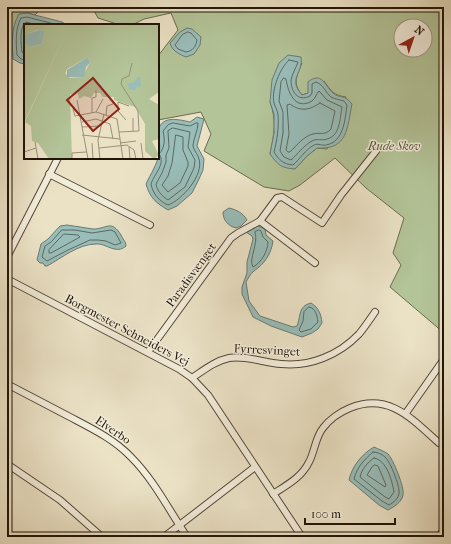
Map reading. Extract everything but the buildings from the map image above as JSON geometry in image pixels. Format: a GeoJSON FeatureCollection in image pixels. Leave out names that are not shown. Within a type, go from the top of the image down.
{"type":"FeatureCollection","features":[{"type":"Feature","properties":{"kind":"street","name":"Paradisvænget"},"geometry":{"type":"LineString","coordinates":[[148,352],[231,238],[260,220],[277,198],[282,197],[322,223],[341,195],[376,151]]}},
{"type":"Feature","properties":{"kind":"street"},"geometry":{"type":"LineString","coordinates":[[7,257],[57,159]]}},
{"type":"Feature","properties":{"kind":"street"},"geometry":{"type":"LineString","coordinates":[[49,174],[150,225]]}},
{"type":"Feature","properties":{"kind":"street"},"geometry":{"type":"LineString","coordinates":[[260,220],[314,263]]}},
{"type":"Feature","properties":{"kind":"street","name":"Borgmester Schneiders Vej"},"geometry":{"type":"LineString","coordinates":[[7,279],[148,352],[192,378],[208,395],[302,537]]}},
{"type":"Feature","properties":{"kind":"street","name":"Fyrresvinget"},"geometry":{"type":"LineString","coordinates":[[192,378],[214,363],[231,358],[282,364],[300,364],[318,360],[335,353],[348,344],[359,334],[375,312]]}},
{"type":"Feature","properties":{"kind":"street"},"geometry":{"type":"LineString","coordinates":[[406,414],[444,359]]}},
{"type":"Feature","properties":{"kind":"street","name":"Elverbo"},"geometry":{"type":"LineString","coordinates":[[7,384],[96,430],[117,444],[131,456],[143,470],[187,537]]}},
{"type":"Feature","properties":{"kind":"street"},"geometry":{"type":"LineString","coordinates":[[273,494],[304,471],[310,461],[316,439],[323,428],[344,410],[358,405],[371,403],[382,404],[395,408],[406,414],[439,443]]}},
{"type":"Feature","properties":{"kind":"street"},"geometry":{"type":"LineString","coordinates":[[7,464],[60,500],[102,537]]}},
{"type":"Feature","properties":{"kind":"street"},"geometry":{"type":"LineString","coordinates":[[164,537],[255,466]]}},
{"type":"Feature","properties":{"kind":"street"},"geometry":{"type":"LineString","coordinates":[[438,537],[444,530]]}},
{"type":"Feature","properties":{"kind":"green space"},"geometry":{"type":"Polygon","coordinates":[[[7,7],[43,7],[35,15],[27,13],[7,44],[7,7]]]}},
{"type":"Feature","properties":{"kind":"green space","name":"Rude Skov"},"geometry":{"type":"Polygon","coordinates":[[[92,7],[444,7],[444,333],[390,287],[401,265],[393,253],[404,218],[366,188],[335,158],[300,185],[289,191],[264,187],[204,151],[211,134],[201,112],[159,120],[159,55],[178,30],[171,13],[144,19],[134,24],[117,24],[98,18],[92,7]],[[302,63],[270,102],[274,115],[274,134],[270,154],[295,169],[317,148],[327,149],[346,97],[333,92],[324,81],[308,93],[302,95],[297,87],[296,79],[302,63]]]}},
{"type":"Feature","properties":{"kind":"water"},"geometry":{"type":"Polygon","coordinates":[[[27,13],[65,24],[24,24],[24,64],[13,59],[13,30],[19,14],[27,13]]]}},
{"type":"Feature","properties":{"kind":"water"},"geometry":{"type":"Polygon","coordinates":[[[187,28],[192,29],[201,37],[200,45],[194,54],[186,57],[174,50],[170,43],[180,32],[187,28]]]}},
{"type":"Feature","properties":{"kind":"water"},"geometry":{"type":"Polygon","coordinates":[[[288,55],[301,57],[296,84],[302,95],[308,93],[308,82],[317,78],[322,80],[335,95],[346,98],[352,104],[347,129],[340,141],[327,148],[317,148],[295,169],[286,168],[280,165],[270,154],[274,133],[274,114],[270,102],[272,80],[279,63],[288,55]]]}},
{"type":"Feature","properties":{"kind":"water"},"geometry":{"type":"Polygon","coordinates":[[[197,117],[204,119],[197,146],[204,159],[203,170],[192,193],[177,206],[168,210],[154,200],[149,193],[146,184],[158,159],[159,159],[159,129],[164,122],[168,120],[190,122],[197,117]]]}},
{"type":"Feature","properties":{"kind":"water"},"geometry":{"type":"Polygon","coordinates":[[[229,208],[244,215],[247,220],[241,226],[236,228],[233,227],[225,220],[223,212],[229,208]]]}},
{"type":"Feature","properties":{"kind":"water"},"geometry":{"type":"Polygon","coordinates":[[[67,225],[93,229],[108,226],[114,227],[118,230],[126,246],[115,249],[100,244],[83,246],[47,266],[40,263],[37,260],[41,244],[60,226],[67,225]]]}},
{"type":"Feature","properties":{"kind":"water"},"geometry":{"type":"Polygon","coordinates":[[[258,226],[265,229],[266,235],[273,241],[271,251],[266,259],[251,274],[246,282],[249,301],[260,316],[293,327],[297,326],[304,306],[311,303],[319,312],[322,323],[318,329],[312,333],[302,337],[271,326],[253,317],[242,294],[242,287],[247,273],[247,262],[253,239],[252,236],[246,232],[258,226]]]}},
{"type":"Feature","properties":{"kind":"water"},"geometry":{"type":"Polygon","coordinates":[[[374,447],[388,454],[393,462],[402,486],[403,495],[401,500],[388,510],[379,505],[349,480],[352,470],[358,461],[365,453],[374,447]]]}}]}
